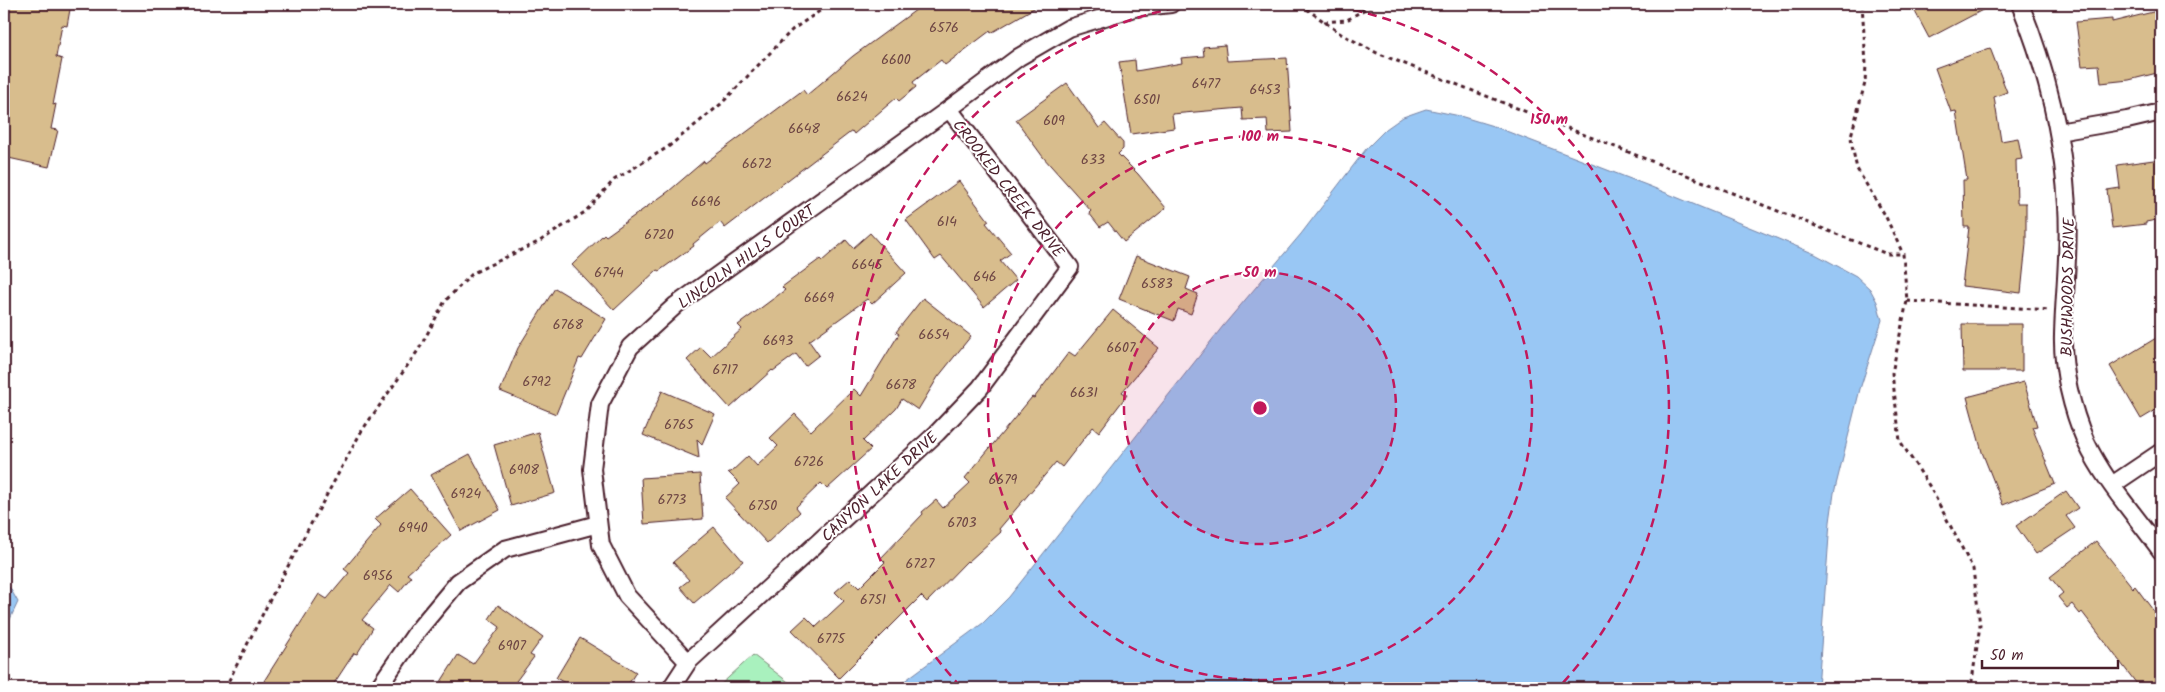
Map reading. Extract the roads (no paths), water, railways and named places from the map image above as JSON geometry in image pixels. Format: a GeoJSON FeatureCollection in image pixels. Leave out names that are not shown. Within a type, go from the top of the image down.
{"type":"FeatureCollection","features":[{"type":"Feature","properties":{"kind":"street","name":"LINCOLN HILLS COURT"},"geometry":{"type":"LineString","coordinates":[[688,662],[627,596],[601,545],[592,469],[600,404],[630,347],[676,305],[949,109],[1019,56],[1069,28],[1134,8],[1171,4]]}},
{"type":"Feature","properties":{"kind":"street","name":"BUSHWOODS DRIVE"},"geometry":{"type":"LineString","coordinates":[[2020,4],[2049,88],[2058,132],[2068,205],[2068,251],[2062,336],[2067,375],[2074,404],[2086,442],[2112,485],[2161,551]]}},
{"type":"Feature","properties":{"kind":"street","name":"CROOKED CREEK DRIVE"},"geometry":{"type":"LineString","coordinates":[[949,109],[1070,267]]}},
{"type":"Feature","properties":{"kind":"street"},"geometry":{"type":"LineString","coordinates":[[2058,132],[2161,112]]}},
{"type":"Feature","properties":{"kind":"street","name":"CANYON LAKE DRIVE"},"geometry":{"type":"LineString","coordinates":[[671,688],[688,662],[937,433],[980,388],[1070,267]]}},
{"type":"Feature","properties":{"kind":"street"},"geometry":{"type":"LineString","coordinates":[[2112,485],[2161,452]]}},
{"type":"Feature","properties":{"kind":"street"},"geometry":{"type":"LineString","coordinates":[[378,688],[418,630],[458,582],[505,549],[598,524]]}},
{"type":"Feature","properties":{"kind":"water"},"geometry":{"type":"Polygon","coordinates":[[[1426,109],[1460,116],[1493,126],[1649,186],[1815,254],[1856,276],[1870,289],[1877,302],[1882,320],[1860,389],[1834,493],[1830,522],[1818,688],[1411,688],[1392,682],[1379,682],[1360,688],[895,688],[983,623],[1009,597],[1223,326],[1301,234],[1366,149],[1386,129],[1403,117],[1426,109]]]}},
{"type":"Feature","properties":{"kind":"water"},"geometry":{"type":"Polygon","coordinates":[[[4,583],[10,588],[18,602],[4,632],[4,583]]]}}]}
